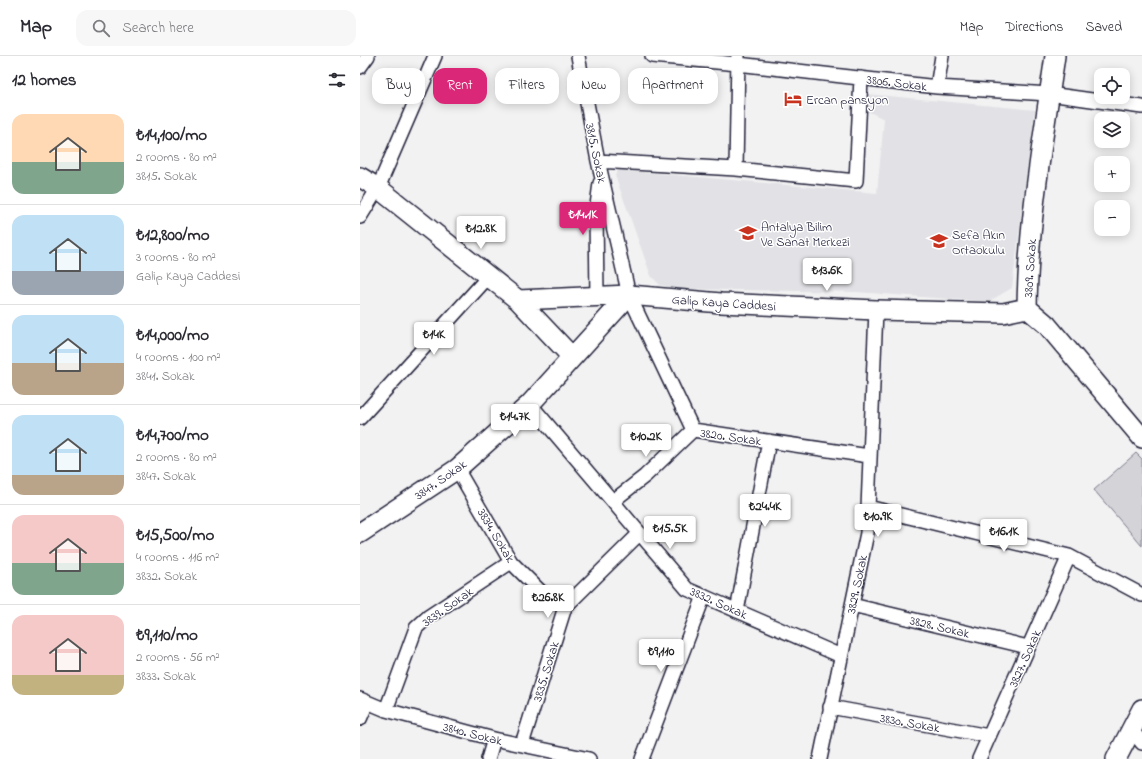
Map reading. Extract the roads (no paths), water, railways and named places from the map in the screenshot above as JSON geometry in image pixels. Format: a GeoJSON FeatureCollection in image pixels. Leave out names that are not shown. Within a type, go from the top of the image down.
{"type":"FeatureCollection","features":[{"type":"Feature","properties":{"kind":"street"},"geometry":{"type":"LineString","coordinates":[[360,67],[368,56]]}},
{"type":"Feature","properties":{"kind":"street"},"geometry":{"type":"LineString","coordinates":[[360,217],[378,188],[436,56]]}},
{"type":"Feature","properties":{"kind":"street","name":"3815. Sokak"},"geometry":{"type":"LineString","coordinates":[[578,56],[601,177],[630,295]]}},
{"type":"Feature","properties":{"kind":"street","name":"3806. Sokak"},"geometry":{"type":"LineString","coordinates":[[652,56],[738,60],[861,78],[937,87],[1049,94],[1142,107]]}},
{"type":"Feature","properties":{"kind":"street"},"geometry":{"type":"LineString","coordinates":[[937,87],[942,56]]}},
{"type":"Feature","properties":{"kind":"street","name":"3809. Sokak"},"geometry":{"type":"LineString","coordinates":[[1055,56],[1030,240],[1027,278],[1027,308],[1047,325],[1142,438]]}},
{"type":"Feature","properties":{"kind":"street"},"geometry":{"type":"LineString","coordinates":[[736,169],[738,60]]}},
{"type":"Feature","properties":{"kind":"street"},"geometry":{"type":"LineString","coordinates":[[598,161],[736,169],[856,181],[861,78]]}},
{"type":"Feature","properties":{"kind":"street"},"geometry":{"type":"LineString","coordinates":[[360,177],[378,188],[518,300],[572,357]]}},
{"type":"Feature","properties":{"kind":"street"},"geometry":{"type":"LineString","coordinates":[[597,297],[596,213],[601,177]]}},
{"type":"Feature","properties":{"kind":"street"},"geometry":{"type":"LineString","coordinates":[[360,418],[489,276]]}},
{"type":"Feature","properties":{"kind":"street","name":"Galip Kaya Caddesi"},"geometry":{"type":"LineString","coordinates":[[518,300],[630,295],[721,303],[876,310],[1003,313],[1027,308]]}},
{"type":"Feature","properties":{"kind":"street","name":"3847. Sokak"},"geometry":{"type":"LineString","coordinates":[[360,533],[457,469],[530,404],[630,295]]}},
{"type":"Feature","properties":{"kind":"street","name":"3820. Sokak"},"geometry":{"type":"LineString","coordinates":[[630,295],[693,430],[869,456]]}},
{"type":"Feature","properties":{"kind":"street","name":"3829. Sokak"},"geometry":{"type":"LineString","coordinates":[[820,759],[867,533],[876,310]]}},
{"type":"Feature","properties":{"kind":"street","name":"3832. Sokak"},"geometry":{"type":"LineString","coordinates":[[530,404],[687,589],[841,656]]}},
{"type":"Feature","properties":{"kind":"street"},"geometry":{"type":"LineString","coordinates":[[613,501],[645,476],[693,430]]}},
{"type":"Feature","properties":{"kind":"street"},"geometry":{"type":"LineString","coordinates":[[737,611],[769,441]]}},
{"type":"Feature","properties":{"kind":"street","name":"3834. Sokak"},"geometry":{"type":"LineString","coordinates":[[457,469],[511,562],[544,594],[565,607]]}},
{"type":"Feature","properties":{"kind":"street"},"geometry":{"type":"LineString","coordinates":[[868,507],[1069,556],[1142,595]]}},
{"type":"Feature","properties":{"kind":"street","name":"3835. Sokak"},"geometry":{"type":"LineString","coordinates":[[522,744],[565,607],[640,533]]}},
{"type":"Feature","properties":{"kind":"street","name":"3827. Sokak"},"geometry":{"type":"LineString","coordinates":[[979,759],[1069,556]]}},
{"type":"Feature","properties":{"kind":"street","name":"3839. Sokak"},"geometry":{"type":"LineString","coordinates":[[386,710],[416,628],[428,617],[511,562]]}},
{"type":"Feature","properties":{"kind":"street"},"geometry":{"type":"LineString","coordinates":[[642,759],[704,596]]}},
{"type":"Feature","properties":{"kind":"street","name":"3828. Sokak"},"geometry":{"type":"LineString","coordinates":[[852,605],[1028,647]]}},
{"type":"Feature","properties":{"kind":"street"},"geometry":{"type":"LineString","coordinates":[[360,719],[364,701]]}},
{"type":"Feature","properties":{"kind":"street","name":"3840. Sokak"},"geometry":{"type":"LineString","coordinates":[[364,701],[386,710],[494,739],[588,759]]}},
{"type":"Feature","properties":{"kind":"street","name":"3830. Sokak"},"geometry":{"type":"LineString","coordinates":[[830,707],[989,736]]}},
{"type":"Feature","properties":{"kind":"street"},"geometry":{"type":"LineString","coordinates":[[1116,759],[1137,736],[1142,709]]}},
{"type":"Feature","properties":{"kind":"street"},"geometry":{"type":"LineString","coordinates":[[488,759],[494,739]]}},
{"type":"Feature","properties":{"kind":"place","name":"Ercan pansyon"},"geometry":{"type":"Point","coordinates":[793,99]}},
{"type":"Feature","properties":{"kind":"place","name":"Antalya Bilim Ve Sanat Merkezi"},"geometry":{"type":"Point","coordinates":[748,233]}},
{"type":"Feature","properties":{"kind":"place","name":"Sefa Akın Ortaokulu"},"geometry":{"type":"Point","coordinates":[939,241]}}]}
